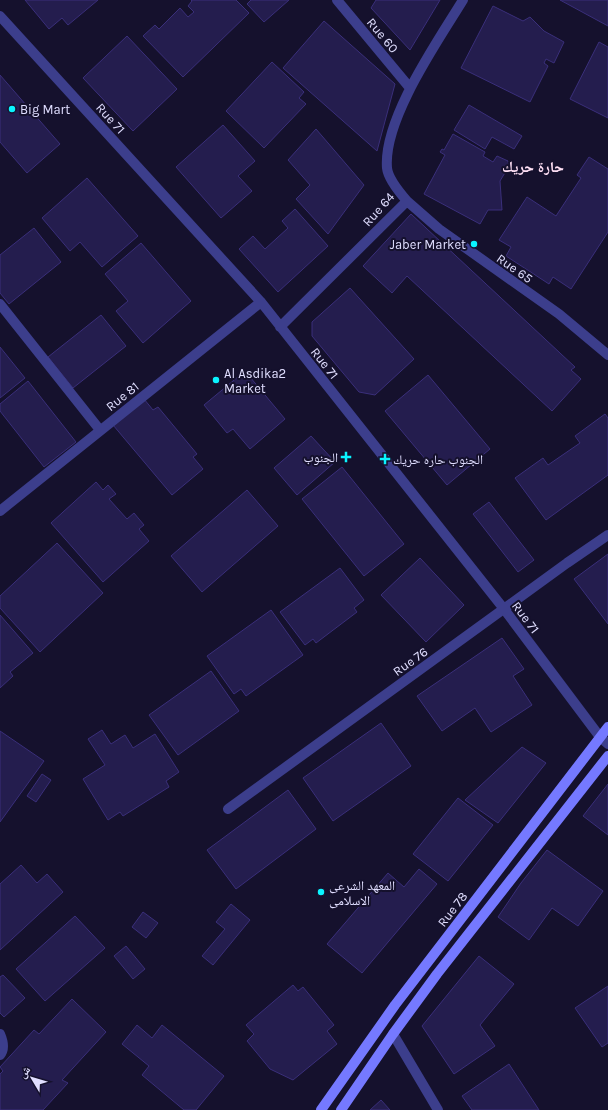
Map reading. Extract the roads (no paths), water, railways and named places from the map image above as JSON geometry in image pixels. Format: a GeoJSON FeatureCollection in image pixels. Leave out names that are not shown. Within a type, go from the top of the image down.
{"type":"FeatureCollection","features":[{"type":"Feature","properties":{"kind":"street","name":"Rue 60"},"geometry":{"type":"LineString","coordinates":[[336,0],[410,88]]}},
{"type":"Feature","properties":{"kind":"street","name":"Rue 64"},"geometry":{"type":"LineString","coordinates":[[280,327],[407,201],[398,191],[387,169],[387,152],[393,128],[410,88],[463,0]]}},
{"type":"Feature","properties":{"kind":"street","name":"Rue 71"},"geometry":{"type":"LineString","coordinates":[[0,16],[261,302],[504,609],[600,737],[608,744]]}},
{"type":"Feature","properties":{"kind":"street","name":"Rue 65"},"geometry":{"type":"LineString","coordinates":[[407,201],[439,229],[559,314],[608,355]]}},
{"type":"Feature","properties":{"kind":"street","name":"Rue 81"},"geometry":{"type":"LineString","coordinates":[[0,510],[261,302]]}},
{"type":"Feature","properties":{"kind":"street"},"geometry":{"type":"LineString","coordinates":[[0,304],[100,430]]}},
{"type":"Feature","properties":{"kind":"street","name":"Rue 76"},"geometry":{"type":"LineString","coordinates":[[228,809],[567,563],[608,535]]}},
{"type":"Feature","properties":{"kind":"street","name":"Rue 78"},"geometry":{"type":"LineString","coordinates":[[321,1110],[395,1005],[608,727]]}},
{"type":"Feature","properties":{"kind":"street"},"geometry":{"type":"LineString","coordinates":[[341,1110],[393,1034],[437,974],[608,756]]}},
{"type":"Feature","properties":{"kind":"street"},"geometry":{"type":"LineString","coordinates":[[0,1034],[3,1042],[2,1053],[0,1056]]}},
{"type":"Feature","properties":{"kind":"street"},"geometry":{"type":"LineString","coordinates":[[393,1034],[438,1110]]}},
{"type":"Feature","properties":{"kind":"place","name":"Big Mart"},"geometry":{"type":"Point","coordinates":[12,109]}},
{"type":"Feature","properties":{"kind":"place","name":"Jaber Market"},"geometry":{"type":"Point","coordinates":[474,244]}},
{"type":"Feature","properties":{"kind":"place","name":"Al Asdika2 Market"},"geometry":{"type":"Point","coordinates":[216,380]}},
{"type":"Feature","properties":{"kind":"place","name":"الجنوب"},"geometry":{"type":"Point","coordinates":[346,457]}},
{"type":"Feature","properties":{"kind":"place","name":"الجنوب حاره حريك"},"geometry":{"type":"Point","coordinates":[385,459]}},
{"type":"Feature","properties":{"kind":"place","name":"المعهد الشرعى الاسلامى"},"geometry":{"type":"Point","coordinates":[321,892]}},
{"type":"Feature","properties":{"kind":"district","name":"حارة حريك"},"geometry":{"type":"Point","coordinates":[533,167]}}]}
